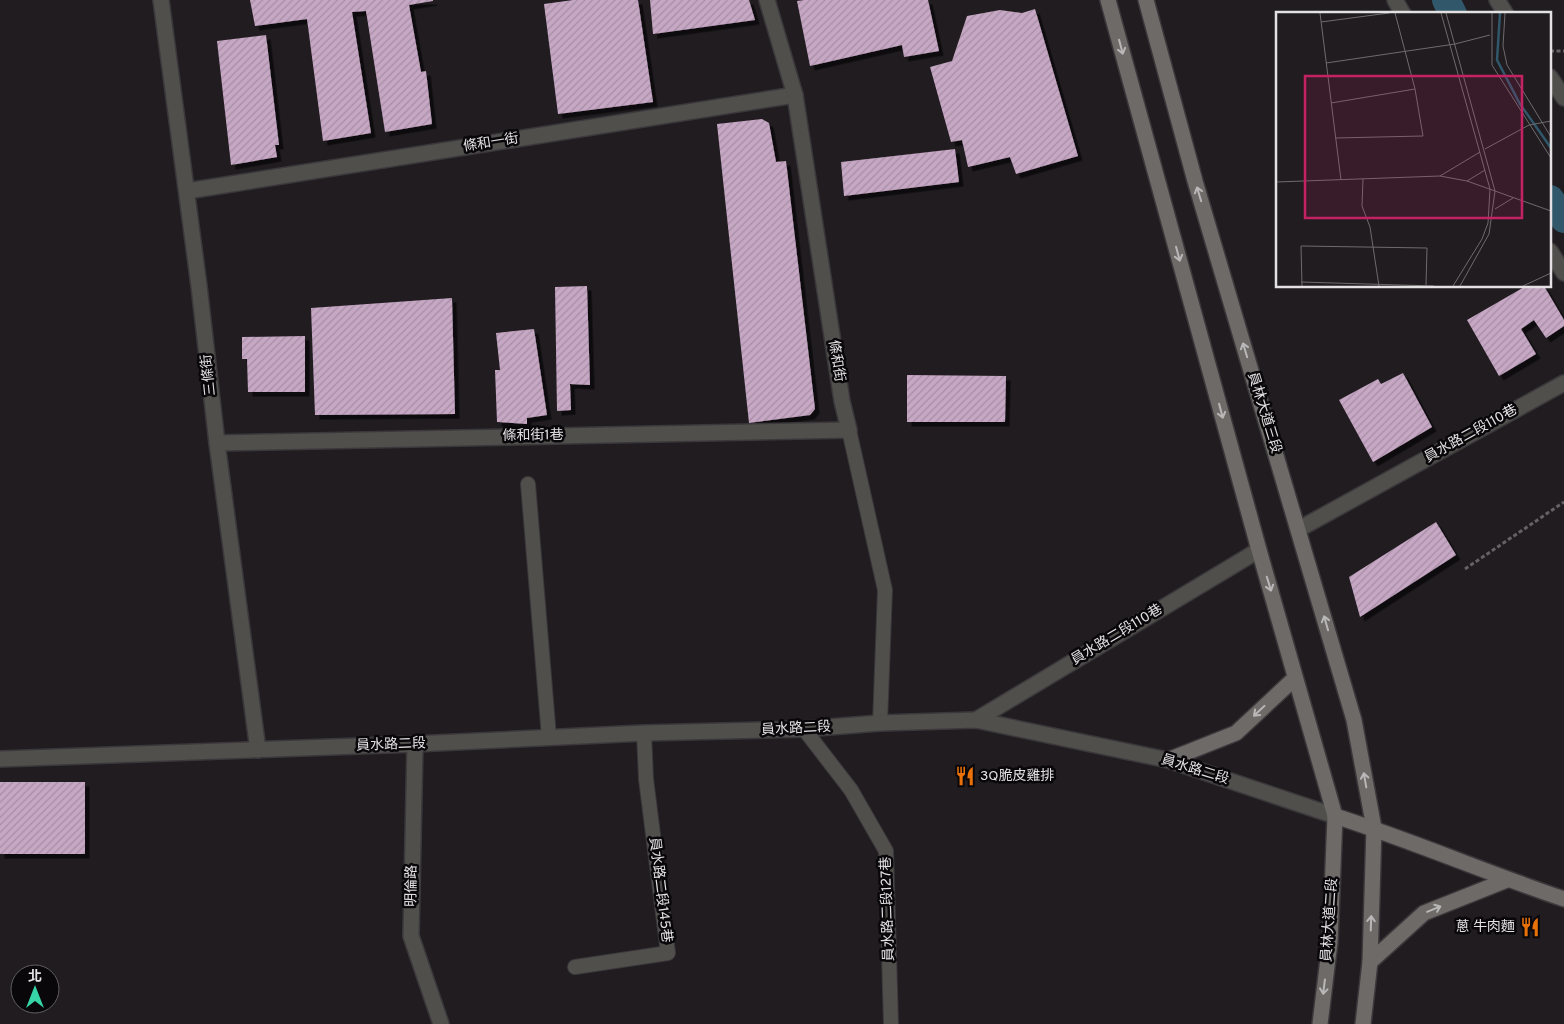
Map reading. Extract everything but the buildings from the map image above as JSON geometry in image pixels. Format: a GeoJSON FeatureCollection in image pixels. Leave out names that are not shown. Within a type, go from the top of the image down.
{"type":"FeatureCollection","features":[{"type":"Feature","properties":{"kind":"street","name":"三條街"},"geometry":{"type":"LineString","coordinates":[[161,0],[258,750]]}},
{"type":"Feature","properties":{"kind":"street","name":"條和街"},"geometry":{"type":"LineString","coordinates":[[767,0],[795,95],[842,401],[849,430]]}},
{"type":"Feature","properties":{"kind":"street"},"geometry":{"type":"LineString","coordinates":[[1108,0],[1259,550],[1335,816]]}},
{"type":"Feature","properties":{"kind":"street","name":"員林大道三段"},"geometry":{"type":"LineString","coordinates":[[1146,0],[1195,181],[1354,720],[1374,828]]}},
{"type":"Feature","properties":{"kind":"street"},"geometry":{"type":"LineString","coordinates":[[1395,0],[1402,12]]}},
{"type":"Feature","properties":{"kind":"street"},"geometry":{"type":"LineString","coordinates":[[1497,0],[1505,12]]}},
{"type":"Feature","properties":{"kind":"street"},"geometry":{"type":"LineString","coordinates":[[1552,81],[1564,98]]}},
{"type":"Feature","properties":{"kind":"street","name":"條和一街"},"geometry":{"type":"LineString","coordinates":[[187,191],[795,95]]}},
{"type":"Feature","properties":{"kind":"street"},"geometry":{"type":"LineString","coordinates":[[1552,254],[1564,273]]}},
{"type":"Feature","properties":{"kind":"street","name":"員水路二段110巷"},"geometry":{"type":"LineString","coordinates":[[1299,529],[1564,383]]}},
{"type":"Feature","properties":{"kind":"street","name":"條和街1巷"},"geometry":{"type":"LineString","coordinates":[[217,443],[849,430]]}},
{"type":"Feature","properties":{"kind":"street","name":"員水路二段110巷"},"geometry":{"type":"LineString","coordinates":[[976,720],[1259,550]]}},
{"type":"Feature","properties":{"kind":"street"},"geometry":{"type":"LineString","coordinates":[[1168,760],[1236,733],[1295,678]]}},
{"type":"Feature","properties":{"kind":"street","name":"員水路二段"},"geometry":{"type":"LineString","coordinates":[[0,759],[415,744],[644,733],[804,729],[880,723],[976,720],[1168,760],[1374,828],[1507,880],[1564,899]]}},
{"type":"Feature","properties":{"kind":"street","name":"明倫路"},"geometry":{"type":"LineString","coordinates":[[415,744],[411,936],[441,1024]]}},
{"type":"Feature","properties":{"kind":"street","name":"員林大道二段"},"geometry":{"type":"LineString","coordinates":[[1320,1024],[1330,942],[1335,816]]}},
{"type":"Feature","properties":{"kind":"street"},"geometry":{"type":"LineString","coordinates":[[1363,1024],[1370,962],[1374,828]]}},
{"type":"Feature","properties":{"kind":"street"},"geometry":{"type":"LineString","coordinates":[[1370,962],[1424,913],[1507,880]]}},
{"type":"Feature","properties":{"kind":"lane","name":"條和街"},"geometry":{"type":"LineString","coordinates":[[849,430],[885,590],[880,723]]}},
{"type":"Feature","properties":{"kind":"lane"},"geometry":{"type":"LineString","coordinates":[[528,484],[549,737]]}},
{"type":"Feature","properties":{"kind":"lane","name":"員水路二段127巷"},"geometry":{"type":"LineString","coordinates":[[804,729],[851,790],[886,851],[891,1024]]}},
{"type":"Feature","properties":{"kind":"lane","name":"員水路二段145巷"},"geometry":{"type":"LineString","coordinates":[[575,967],[668,953],[646,779],[644,733]]}},
{"type":"Feature","properties":{"kind":"path"},"geometry":{"type":"LineString","coordinates":[[1465,569],[1564,502]]}},
{"type":"Feature","properties":{"kind":"waterway"},"geometry":{"type":"LineString","coordinates":[[1446,0],[1452,12]]}},
{"type":"Feature","properties":{"kind":"waterway"},"geometry":{"type":"LineString","coordinates":[[1552,202],[1564,219]]}},
{"type":"Feature","properties":{"kind":"place","name":"3Q脆皮雞排"},"geometry":{"type":"Point","coordinates":[965,776]}},
{"type":"Feature","properties":{"kind":"place","name":"蔥 牛肉麵"},"geometry":{"type":"Point","coordinates":[1530,927]}}]}
